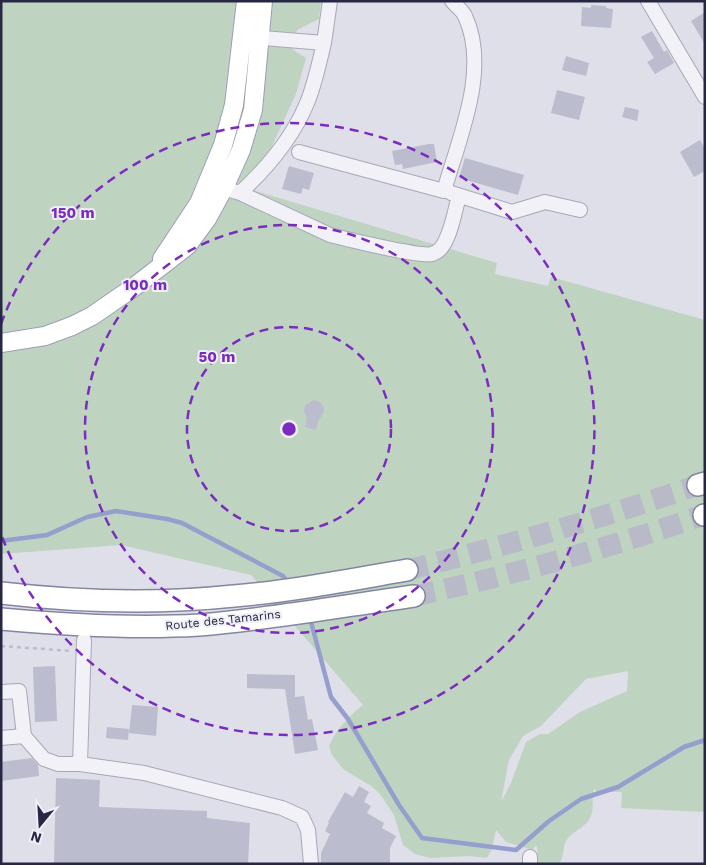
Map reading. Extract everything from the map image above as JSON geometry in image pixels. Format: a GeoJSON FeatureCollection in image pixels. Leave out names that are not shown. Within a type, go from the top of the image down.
{"type":"FeatureCollection","features":[{"type":"Feature","properties":{"kind":"highway","name":"Route des Tamarins"},"geometry":{"type":"LineString","coordinates":[[1,593],[84,600],[168,600],[275,592],[407,570]]}},
{"type":"Feature","properties":{"kind":"highway","name":"Route des Tamarins"},"geometry":{"type":"LineString","coordinates":[[1,619],[75,625],[184,626],[250,619],[414,596]]}},
{"type":"Feature","properties":{"kind":"main road"},"geometry":{"type":"LineString","coordinates":[[150,276],[188,223],[199,203],[223,145],[234,105],[246,1]]}},
{"type":"Feature","properties":{"kind":"main road"},"geometry":{"type":"LineString","coordinates":[[1,343],[45,336],[92,316],[150,276],[188,246],[207,218],[232,190],[240,150],[253,110],[263,1]]}},
{"type":"Feature","properties":{"kind":"street"},"geometry":{"type":"LineString","coordinates":[[232,190],[256,178],[278,151],[307,104],[324,43],[330,1]]}},
{"type":"Feature","properties":{"kind":"street"},"geometry":{"type":"LineString","coordinates":[[444,191],[472,90],[474,63],[472,38],[464,14],[452,1]]}},
{"type":"Feature","properties":{"kind":"street"},"geometry":{"type":"LineString","coordinates":[[648,1],[705,97]]}},
{"type":"Feature","properties":{"kind":"street"},"geometry":{"type":"LineString","coordinates":[[243,35],[324,43]]}},
{"type":"Feature","properties":{"kind":"street"},"geometry":{"type":"LineString","coordinates":[[299,152],[444,191],[512,212],[544,202],[580,210]]}},
{"type":"Feature","properties":{"kind":"street"},"geometry":{"type":"LineString","coordinates":[[232,190],[330,235],[346,240],[432,254],[440,249],[446,240],[459,196]]}},
{"type":"Feature","properties":{"kind":"street"},"geometry":{"type":"LineString","coordinates":[[80,764],[84,646]]}},
{"type":"Feature","properties":{"kind":"street"},"geometry":{"type":"LineString","coordinates":[[1,692],[19,691],[24,736],[44,759],[58,764],[80,764],[144,773],[282,808],[302,817],[308,830],[311,864]]}},
{"type":"Feature","properties":{"kind":"street"},"geometry":{"type":"LineString","coordinates":[[1,738],[24,736]]}},
{"type":"Feature","properties":{"kind":"path"},"geometry":{"type":"LineString","coordinates":[[1,646],[84,646]]}},
{"type":"Feature","properties":{"kind":"green space"},"geometry":{"type":"Polygon","coordinates":[[[1,1],[321,1],[319,19],[297,30],[292,49],[306,58],[296,94],[265,161],[239,186],[497,263],[495,274],[548,286],[551,277],[705,320],[705,812],[621,808],[622,792],[597,792],[594,789],[593,810],[590,818],[585,825],[568,838],[559,864],[538,864],[537,847],[535,846],[533,850],[506,842],[496,830],[492,849],[487,858],[469,856],[430,858],[415,854],[403,845],[394,815],[380,794],[371,786],[343,769],[332,755],[329,746],[335,734],[363,705],[251,575],[121,545],[1,554],[1,1]],[[628,671],[586,679],[541,726],[523,736],[509,760],[501,802],[511,783],[526,742],[540,734],[548,734],[580,712],[627,691],[628,671]]]}},
{"type":"Feature","properties":{"kind":"building"},"geometry":{"type":"Polygon","coordinates":[[[591,5],[606,6],[606,8],[613,9],[611,28],[581,26],[582,7],[591,8],[591,5]]]}},
{"type":"Feature","properties":{"kind":"building"},"geometry":{"type":"Polygon","coordinates":[[[705,12],[705,44],[691,21],[705,12]]]}},
{"type":"Feature","properties":{"kind":"building"},"geometry":{"type":"Polygon","coordinates":[[[652,31],[664,52],[667,50],[674,63],[655,74],[647,62],[654,58],[641,37],[652,31]]]}},
{"type":"Feature","properties":{"kind":"building"},"geometry":{"type":"Polygon","coordinates":[[[566,56],[589,63],[586,76],[562,70],[566,56]]]}},
{"type":"Feature","properties":{"kind":"building"},"geometry":{"type":"Polygon","coordinates":[[[557,90],[585,97],[579,120],[551,113],[557,90]]]}},
{"type":"Feature","properties":{"kind":"building"},"geometry":{"type":"Polygon","coordinates":[[[625,107],[639,110],[637,121],[622,117],[625,107]]]}},
{"type":"Feature","properties":{"kind":"building"},"geometry":{"type":"Polygon","coordinates":[[[700,140],[705,149],[705,171],[694,177],[680,152],[700,140]]]}},
{"type":"Feature","properties":{"kind":"building"},"geometry":{"type":"Polygon","coordinates":[[[434,144],[437,162],[403,169],[402,164],[395,165],[392,151],[434,144]]]}},
{"type":"Feature","properties":{"kind":"building"},"geometry":{"type":"Polygon","coordinates":[[[465,158],[524,175],[518,195],[459,178],[465,158]]]}},
{"type":"Feature","properties":{"kind":"building"},"geometry":{"type":"Polygon","coordinates":[[[289,166],[314,173],[309,190],[303,188],[301,194],[282,189],[289,166]]]}},
{"type":"Feature","properties":{"kind":"building"},"geometry":{"type":"Polygon","coordinates":[[[314,400],[320,402],[324,408],[316,430],[305,427],[307,418],[304,412],[305,405],[314,400]]]}},
{"type":"Feature","properties":{"kind":"building"},"geometry":{"type":"Polygon","coordinates":[[[55,666],[57,721],[35,722],[33,667],[55,666]]]}},
{"type":"Feature","properties":{"kind":"building"},"geometry":{"type":"Polygon","coordinates":[[[247,674],[295,675],[295,697],[304,696],[308,720],[312,719],[318,750],[295,754],[285,689],[247,688],[247,674]]]}},
{"type":"Feature","properties":{"kind":"building"},"geometry":{"type":"Polygon","coordinates":[[[132,705],[158,707],[156,736],[129,733],[132,705]]]}},
{"type":"Feature","properties":{"kind":"building"},"geometry":{"type":"Polygon","coordinates":[[[107,727],[129,729],[128,740],[106,738],[107,727]]]}},
{"type":"Feature","properties":{"kind":"building"},"geometry":{"type":"Polygon","coordinates":[[[32,758],[38,765],[39,776],[1,781],[1,762],[32,758]]]}},
{"type":"Feature","properties":{"kind":"building"},"geometry":{"type":"Polygon","coordinates":[[[56,778],[100,780],[99,807],[207,811],[207,818],[250,823],[248,864],[54,864],[56,778]]]}},
{"type":"Feature","properties":{"kind":"building"},"geometry":{"type":"Polygon","coordinates":[[[359,786],[369,792],[364,802],[371,806],[367,813],[384,823],[382,828],[396,836],[390,848],[390,864],[321,864],[321,853],[330,834],[325,831],[328,822],[345,792],[353,797],[359,786]]]}},
{"type":"Feature","properties":{"kind":"waterway"},"geometry":{"type":"LineString","coordinates":[[1,541],[47,535],[87,517],[116,511],[182,523],[283,576],[289,584]]}},
{"type":"Feature","properties":{"kind":"waterway"},"geometry":{"type":"LineString","coordinates":[[310,618],[331,697],[348,719],[399,805],[422,838],[516,850],[549,821],[581,799],[618,787],[684,747],[705,740]]}},
{"type":"Feature","properties":{"kind":"tunnel"},"geometry":{"type":"LineString","coordinates":[[407,570],[553,531],[698,485]]}},
{"type":"Feature","properties":{"kind":"tunnel"},"geometry":{"type":"LineString","coordinates":[[414,596],[560,560],[704,515]]}}]}
